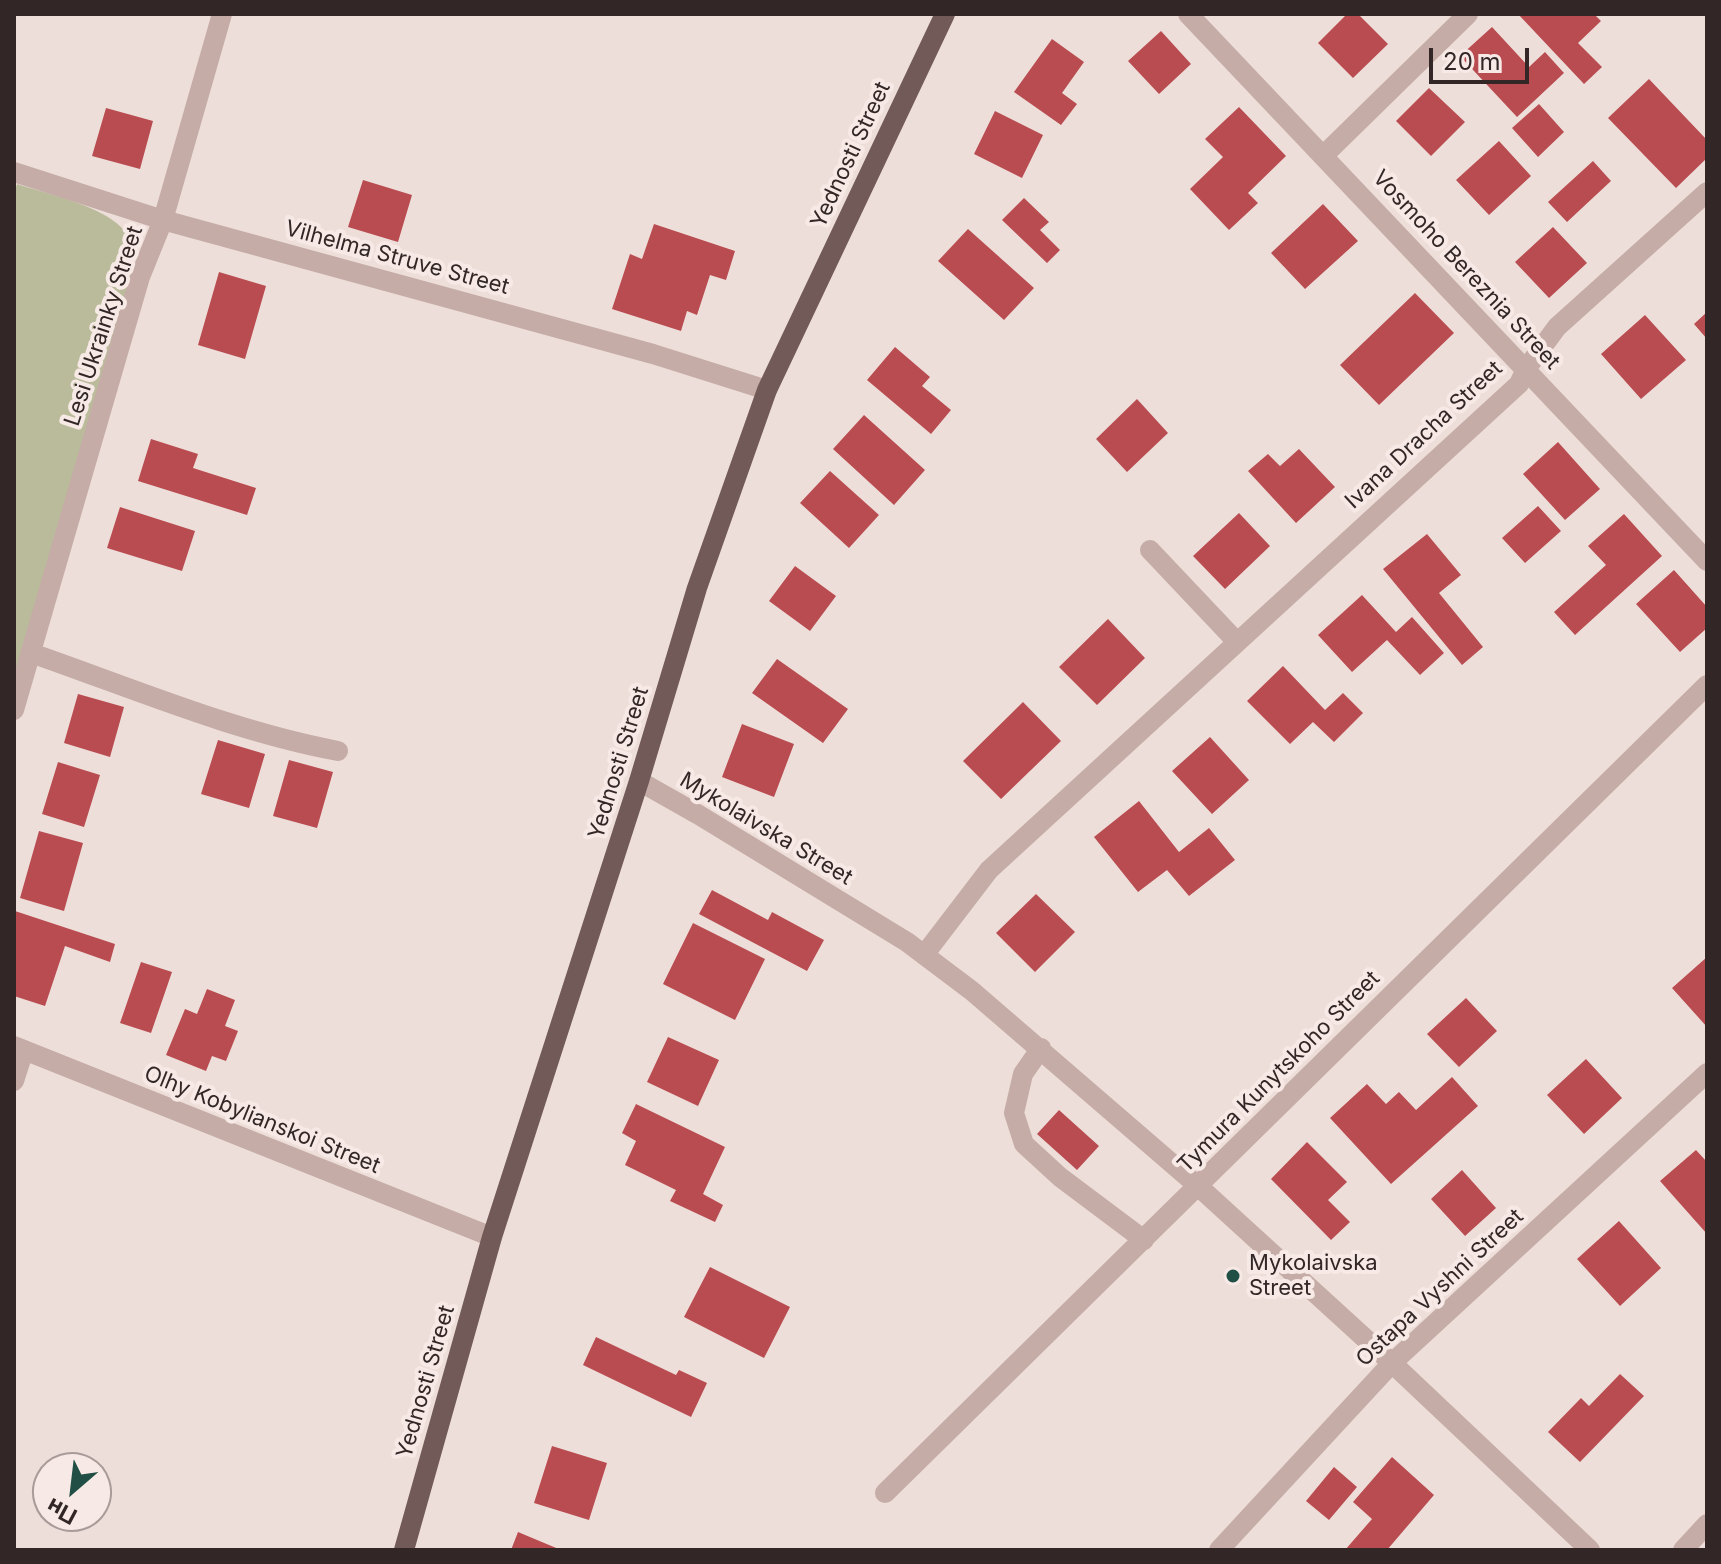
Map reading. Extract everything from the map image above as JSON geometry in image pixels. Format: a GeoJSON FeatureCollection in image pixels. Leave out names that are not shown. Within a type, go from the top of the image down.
{"type":"FeatureCollection","features":[{"type":"Feature","properties":{"kind":"main road","name":"Yednosti Street"},"geometry":{"type":"LineString","coordinates":[[404,1550],[492,1237],[639,781],[697,588],[767,390],[945,14]]}},
{"type":"Feature","properties":{"kind":"street","name":"Lesi Ukrainky Street"},"geometry":{"type":"LineString","coordinates":[[14,710],[140,277],[163,220],[222,14]]}},
{"type":"Feature","properties":{"kind":"street","name":"Vosmoho Bereznia Street"},"geometry":{"type":"LineString","coordinates":[[1188,14],[1707,561]]}},
{"type":"Feature","properties":{"kind":"street"},"geometry":{"type":"LineString","coordinates":[[1324,155],[1468,14]]}},
{"type":"Feature","properties":{"kind":"street","name":"Vilhelma Struve Street"},"geometry":{"type":"LineString","coordinates":[[14,172],[163,220],[653,354],[767,390]]}},
{"type":"Feature","properties":{"kind":"street","name":"Ivana Dracha Street"},"geometry":{"type":"LineString","coordinates":[[924,955],[989,870],[1519,384],[1526,369],[1557,327],[1707,192]]}},
{"type":"Feature","properties":{"kind":"street"},"geometry":{"type":"LineString","coordinates":[[1150,550],[1237,642]]}},
{"type":"Feature","properties":{"kind":"street"},"geometry":{"type":"LineString","coordinates":[[31,653],[237,726],[338,751]]}},
{"type":"Feature","properties":{"kind":"street","name":"Tymura Kunytskoho Street"},"geometry":{"type":"LineString","coordinates":[[885,1493],[1707,685]]}},
{"type":"Feature","properties":{"kind":"street","name":"Mykolaivska Street"},"geometry":{"type":"LineString","coordinates":[[639,781],[924,955],[1041,1048],[1392,1363],[1590,1550]]}},
{"type":"Feature","properties":{"kind":"street"},"geometry":{"type":"LineString","coordinates":[[14,1081],[19,1048]]}},
{"type":"Feature","properties":{"kind":"street","name":"Olhy Kobylianskoi Street"},"geometry":{"type":"LineString","coordinates":[[19,1048],[492,1237]]}},
{"type":"Feature","properties":{"kind":"street"},"geometry":{"type":"LineString","coordinates":[[1041,1048],[1023,1074],[1014,1113],[1024,1144],[1060,1177],[1144,1240]]}},
{"type":"Feature","properties":{"kind":"street","name":"Ostapa Vyshni Street"},"geometry":{"type":"LineString","coordinates":[[1219,1550],[1392,1363],[1707,1073]]}},
{"type":"Feature","properties":{"kind":"street"},"geometry":{"type":"LineString","coordinates":[[1683,1550],[1707,1524]]}},
{"type":"Feature","properties":{"kind":"green space"},"geometry":{"type":"Polygon","coordinates":[[[17,184],[80,204],[111,219],[130,239],[133,258],[132,277],[14,683],[14,194],[17,184]]]}},
{"type":"Feature","properties":{"kind":"building"},"geometry":{"type":"Polygon","coordinates":[[[1347,14],[1358,14],[1388,44],[1353,78],[1318,43],[1347,14]]]}},
{"type":"Feature","properties":{"kind":"building"},"geometry":{"type":"Polygon","coordinates":[[[1518,14],[1594,14],[1601,21],[1578,43],[1602,67],[1584,84],[1518,14]]]}},
{"type":"Feature","properties":{"kind":"building"},"geometry":{"type":"Polygon","coordinates":[[[1492,27],[1529,67],[1545,52],[1564,73],[1517,117],[1460,56],[1492,27]]]}},
{"type":"Feature","properties":{"kind":"building"},"geometry":{"type":"Polygon","coordinates":[[[1161,31],[1191,64],[1159,94],[1128,61],[1161,31]]]}},
{"type":"Feature","properties":{"kind":"building"},"geometry":{"type":"Polygon","coordinates":[[[1052,39],[1084,62],[1062,93],[1077,104],[1061,125],[1014,92],[1052,39]]]}},
{"type":"Feature","properties":{"kind":"building"},"geometry":{"type":"Polygon","coordinates":[[[1649,79],[1707,140],[1707,158],[1676,188],[1608,118],[1649,79]]]}},
{"type":"Feature","properties":{"kind":"building"},"geometry":{"type":"Polygon","coordinates":[[[1429,88],[1465,122],[1431,156],[1396,121],[1429,88]]]}},
{"type":"Feature","properties":{"kind":"building"},"geometry":{"type":"Polygon","coordinates":[[[1539,104],[1564,132],[1538,157],[1512,128],[1539,104]]]}},
{"type":"Feature","properties":{"kind":"building"},"geometry":{"type":"Polygon","coordinates":[[[1239,107],[1286,156],[1248,193],[1258,203],[1229,230],[1190,189],[1223,157],[1205,139],[1239,107]]]}},
{"type":"Feature","properties":{"kind":"building"},"geometry":{"type":"Polygon","coordinates":[[[106,108],[153,121],[140,169],[92,156],[106,108]]]}},
{"type":"Feature","properties":{"kind":"building"},"geometry":{"type":"Polygon","coordinates":[[[995,111],[1043,135],[1022,178],[974,154],[995,111]]]}},
{"type":"Feature","properties":{"kind":"building"},"geometry":{"type":"Polygon","coordinates":[[[1499,141],[1531,176],[1489,215],[1456,180],[1499,141]]]}},
{"type":"Feature","properties":{"kind":"building"},"geometry":{"type":"Polygon","coordinates":[[[1593,161],[1611,181],[1567,222],[1548,202],[1593,161]]]}},
{"type":"Feature","properties":{"kind":"building"},"geometry":{"type":"Polygon","coordinates":[[[363,180],[412,195],[398,242],[348,227],[363,180]]]}},
{"type":"Feature","properties":{"kind":"building"},"geometry":{"type":"Polygon","coordinates":[[[1024,198],[1049,222],[1040,230],[1060,250],[1047,263],[1002,220],[1024,198]]]}},
{"type":"Feature","properties":{"kind":"building"},"geometry":{"type":"Polygon","coordinates":[[[1323,204],[1358,241],[1305,289],[1271,253],[1323,204]]]}},
{"type":"Feature","properties":{"kind":"building"},"geometry":{"type":"Polygon","coordinates":[[[654,224],[735,251],[726,280],[710,275],[697,315],[687,311],[681,331],[612,309],[630,254],[642,259],[654,224]]]}},
{"type":"Feature","properties":{"kind":"building"},"geometry":{"type":"Polygon","coordinates":[[[1553,227],[1587,263],[1549,298],[1515,262],[1553,227]]]}},
{"type":"Feature","properties":{"kind":"building"},"geometry":{"type":"Polygon","coordinates":[[[968,229],[1034,288],[1004,320],[938,261],[968,229]]]}},
{"type":"Feature","properties":{"kind":"building"},"geometry":{"type":"Polygon","coordinates":[[[219,272],[266,286],[245,359],[198,345],[219,272]]]}},
{"type":"Feature","properties":{"kind":"building"},"geometry":{"type":"Polygon","coordinates":[[[1415,293],[1454,333],[1379,405],[1340,365],[1415,293]]]}},
{"type":"Feature","properties":{"kind":"building"},"geometry":{"type":"Polygon","coordinates":[[[1707,312],[1707,339],[1694,324],[1707,312]]]}},
{"type":"Feature","properties":{"kind":"building"},"geometry":{"type":"Polygon","coordinates":[[[1645,315],[1686,360],[1641,399],[1601,354],[1645,315]]]}},
{"type":"Feature","properties":{"kind":"building"},"geometry":{"type":"Polygon","coordinates":[[[895,347],[930,377],[922,386],[951,410],[931,434],[867,380],[895,347]]]}},
{"type":"Feature","properties":{"kind":"building"},"geometry":{"type":"Polygon","coordinates":[[[1137,399],[1168,433],[1127,472],[1096,439],[1137,399]]]}},
{"type":"Feature","properties":{"kind":"building"},"geometry":{"type":"Polygon","coordinates":[[[864,415],[925,470],[894,505],[833,449],[864,415]]]}},
{"type":"Feature","properties":{"kind":"building"},"geometry":{"type":"Polygon","coordinates":[[[151,439],[198,454],[193,468],[256,488],[247,515],[138,481],[151,439]]]}},
{"type":"Feature","properties":{"kind":"building"},"geometry":{"type":"Polygon","coordinates":[[[1558,442],[1600,489],[1565,520],[1523,474],[1558,442]]]}},
{"type":"Feature","properties":{"kind":"building"},"geometry":{"type":"Polygon","coordinates":[[[1299,449],[1335,487],[1296,523],[1248,471],[1268,454],[1280,466],[1299,449]]]}},
{"type":"Feature","properties":{"kind":"building"},"geometry":{"type":"Polygon","coordinates":[[[830,471],[879,515],[849,548],[800,503],[830,471]]]}},
{"type":"Feature","properties":{"kind":"building"},"geometry":{"type":"Polygon","coordinates":[[[1538,506],[1561,531],[1525,563],[1502,538],[1538,506]]]}},
{"type":"Feature","properties":{"kind":"building"},"geometry":{"type":"Polygon","coordinates":[[[120,507],[195,531],[182,571],[107,548],[120,507]]]}},
{"type":"Feature","properties":{"kind":"building"},"geometry":{"type":"Polygon","coordinates":[[[1239,513],[1270,546],[1225,589],[1193,556],[1239,513]]]}},
{"type":"Feature","properties":{"kind":"building"},"geometry":{"type":"Polygon","coordinates":[[[1624,514],[1662,556],[1575,635],[1554,612],[1606,565],[1588,546],[1624,514]]]}},
{"type":"Feature","properties":{"kind":"building"},"geometry":{"type":"Polygon","coordinates":[[[1427,534],[1461,575],[1439,593],[1483,647],[1462,665],[1383,569],[1427,534]]]}},
{"type":"Feature","properties":{"kind":"building"},"geometry":{"type":"Polygon","coordinates":[[[795,566],[836,596],[810,631],[769,601],[795,566]]]}},
{"type":"Feature","properties":{"kind":"building"},"geometry":{"type":"Polygon","coordinates":[[[1674,570],[1707,607],[1707,628],[1680,652],[1636,604],[1674,570]]]}},
{"type":"Feature","properties":{"kind":"building"},"geometry":{"type":"Polygon","coordinates":[[[1362,595],[1396,632],[1412,617],[1444,653],[1420,675],[1387,640],[1352,672],[1318,635],[1362,595]]]}},
{"type":"Feature","properties":{"kind":"building"},"geometry":{"type":"Polygon","coordinates":[[[1108,619],[1145,658],[1097,705],[1059,667],[1108,619]]]}},
{"type":"Feature","properties":{"kind":"building"},"geometry":{"type":"Polygon","coordinates":[[[777,659],[848,709],[823,743],[752,693],[777,659]]]}},
{"type":"Feature","properties":{"kind":"building"},"geometry":{"type":"Polygon","coordinates":[[[1283,666],[1325,710],[1343,693],[1363,713],[1334,742],[1313,722],[1290,744],[1247,701],[1283,666]]]}},
{"type":"Feature","properties":{"kind":"building"},"geometry":{"type":"Polygon","coordinates":[[[78,694],[124,707],[110,757],[64,743],[78,694]]]}},
{"type":"Feature","properties":{"kind":"building"},"geometry":{"type":"Polygon","coordinates":[[[1023,702],[1061,741],[1001,799],[963,761],[1023,702]]]}},
{"type":"Feature","properties":{"kind":"building"},"geometry":{"type":"Polygon","coordinates":[[[742,724],[794,744],[774,797],[722,777],[742,724]]]}},
{"type":"Feature","properties":{"kind":"building"},"geometry":{"type":"Polygon","coordinates":[[[1210,737],[1249,780],[1212,814],[1172,771],[1210,737]]]}},
{"type":"Feature","properties":{"kind":"building"},"geometry":{"type":"Polygon","coordinates":[[[218,740],[265,754],[249,808],[201,794],[218,740]]]}},
{"type":"Feature","properties":{"kind":"building"},"geometry":{"type":"Polygon","coordinates":[[[289,760],[333,772],[317,828],[273,816],[289,760]]]}},
{"type":"Feature","properties":{"kind":"building"},"geometry":{"type":"Polygon","coordinates":[[[58,762],[100,775],[84,827],[42,814],[58,762]]]}},
{"type":"Feature","properties":{"kind":"building"},"geometry":{"type":"Polygon","coordinates":[[[1139,801],[1179,852],[1209,828],[1235,860],[1189,896],[1167,870],[1138,892],[1094,837],[1139,801]]]}},
{"type":"Feature","properties":{"kind":"building"},"geometry":{"type":"Polygon","coordinates":[[[39,831],[83,843],[64,911],[20,898],[39,831]]]}},
{"type":"Feature","properties":{"kind":"building"},"geometry":{"type":"Polygon","coordinates":[[[712,890],[768,920],[772,912],[824,940],[807,971],[699,914],[712,890]]]}},
{"type":"Feature","properties":{"kind":"building"},"geometry":{"type":"Polygon","coordinates":[[[1036,894],[1075,932],[1035,972],[996,933],[1036,894]]]}},
{"type":"Feature","properties":{"kind":"building"},"geometry":{"type":"Polygon","coordinates":[[[15,911],[115,944],[110,962],[65,946],[45,1006],[14,996],[15,911]]]}},
{"type":"Feature","properties":{"kind":"building"},"geometry":{"type":"Polygon","coordinates":[[[693,923],[765,959],[735,1020],[663,984],[693,923]]]}},
{"type":"Feature","properties":{"kind":"building"},"geometry":{"type":"Polygon","coordinates":[[[1707,957],[1707,1027],[1672,988],[1707,957]]]}},
{"type":"Feature","properties":{"kind":"building"},"geometry":{"type":"Polygon","coordinates":[[[141,962],[172,972],[151,1033],[120,1023],[141,962]]]}},
{"type":"Feature","properties":{"kind":"building"},"geometry":{"type":"Polygon","coordinates":[[[207,989],[235,1000],[225,1026],[238,1031],[226,1061],[212,1056],[206,1071],[166,1055],[185,1009],[197,1014],[207,989]]]}},
{"type":"Feature","properties":{"kind":"building"},"geometry":{"type":"Polygon","coordinates":[[[1466,998],[1497,1031],[1459,1067],[1427,1034],[1466,998]]]}},
{"type":"Feature","properties":{"kind":"building"},"geometry":{"type":"Polygon","coordinates":[[[668,1037],[719,1060],[698,1106],[647,1082],[668,1037]]]}},
{"type":"Feature","properties":{"kind":"building"},"geometry":{"type":"Polygon","coordinates":[[[1586,1059],[1622,1098],[1584,1134],[1547,1095],[1586,1059]]]}},
{"type":"Feature","properties":{"kind":"building"},"geometry":{"type":"Polygon","coordinates":[[[1452,1077],[1478,1106],[1391,1184],[1330,1118],[1367,1084],[1386,1104],[1399,1092],[1416,1110],[1452,1077]]]}},
{"type":"Feature","properties":{"kind":"building"},"geometry":{"type":"Polygon","coordinates":[[[636,1104],[725,1147],[703,1194],[723,1205],[715,1222],[670,1201],[676,1190],[625,1165],[636,1141],[622,1133],[636,1104]]]}},
{"type":"Feature","properties":{"kind":"building"},"geometry":{"type":"Polygon","coordinates":[[[1059,1110],[1099,1146],[1077,1170],[1037,1134],[1059,1110]]]}},
{"type":"Feature","properties":{"kind":"building"},"geometry":{"type":"Polygon","coordinates":[[[1307,1142],[1347,1182],[1328,1200],[1350,1222],[1331,1240],[1271,1179],[1307,1142]]]}},
{"type":"Feature","properties":{"kind":"building"},"geometry":{"type":"Polygon","coordinates":[[[1696,1150],[1707,1162],[1707,1234],[1660,1181],[1696,1150]]]}},
{"type":"Feature","properties":{"kind":"building"},"geometry":{"type":"Polygon","coordinates":[[[1462,1170],[1496,1208],[1465,1236],[1431,1199],[1462,1170]]]}},
{"type":"Feature","properties":{"kind":"building"},"geometry":{"type":"Polygon","coordinates":[[[1619,1221],[1661,1268],[1620,1306],[1577,1259],[1619,1221]]]}},
{"type":"Feature","properties":{"kind":"building"},"geometry":{"type":"Polygon","coordinates":[[[710,1267],[790,1307],[764,1358],[684,1317],[710,1267]]]}},
{"type":"Feature","properties":{"kind":"building"},"geometry":{"type":"Polygon","coordinates":[[[596,1337],[676,1375],[679,1370],[707,1383],[691,1417],[583,1365],[596,1337]]]}},
{"type":"Feature","properties":{"kind":"building"},"geometry":{"type":"Polygon","coordinates":[[[1620,1374],[1644,1396],[1580,1462],[1548,1432],[1581,1398],[1589,1406],[1620,1374]]]}},
{"type":"Feature","properties":{"kind":"building"},"geometry":{"type":"Polygon","coordinates":[[[552,1446],[607,1463],[589,1520],[534,1503],[552,1446]]]}},
{"type":"Feature","properties":{"kind":"building"},"geometry":{"type":"Polygon","coordinates":[[[1392,1457],[1434,1495],[1387,1550],[1345,1550],[1372,1519],[1353,1502],[1392,1457]]]}},
{"type":"Feature","properties":{"kind":"building"},"geometry":{"type":"Polygon","coordinates":[[[1334,1467],[1357,1487],[1329,1520],[1306,1501],[1334,1467]]]}},
{"type":"Feature","properties":{"kind":"building"},"geometry":{"type":"Polygon","coordinates":[[[518,1532],[561,1550],[511,1550],[518,1532]]]}},
{"type":"Feature","properties":{"kind":"place","name":"Mykolaivska Street"},"geometry":{"type":"Point","coordinates":[1233,1276]}}]}
